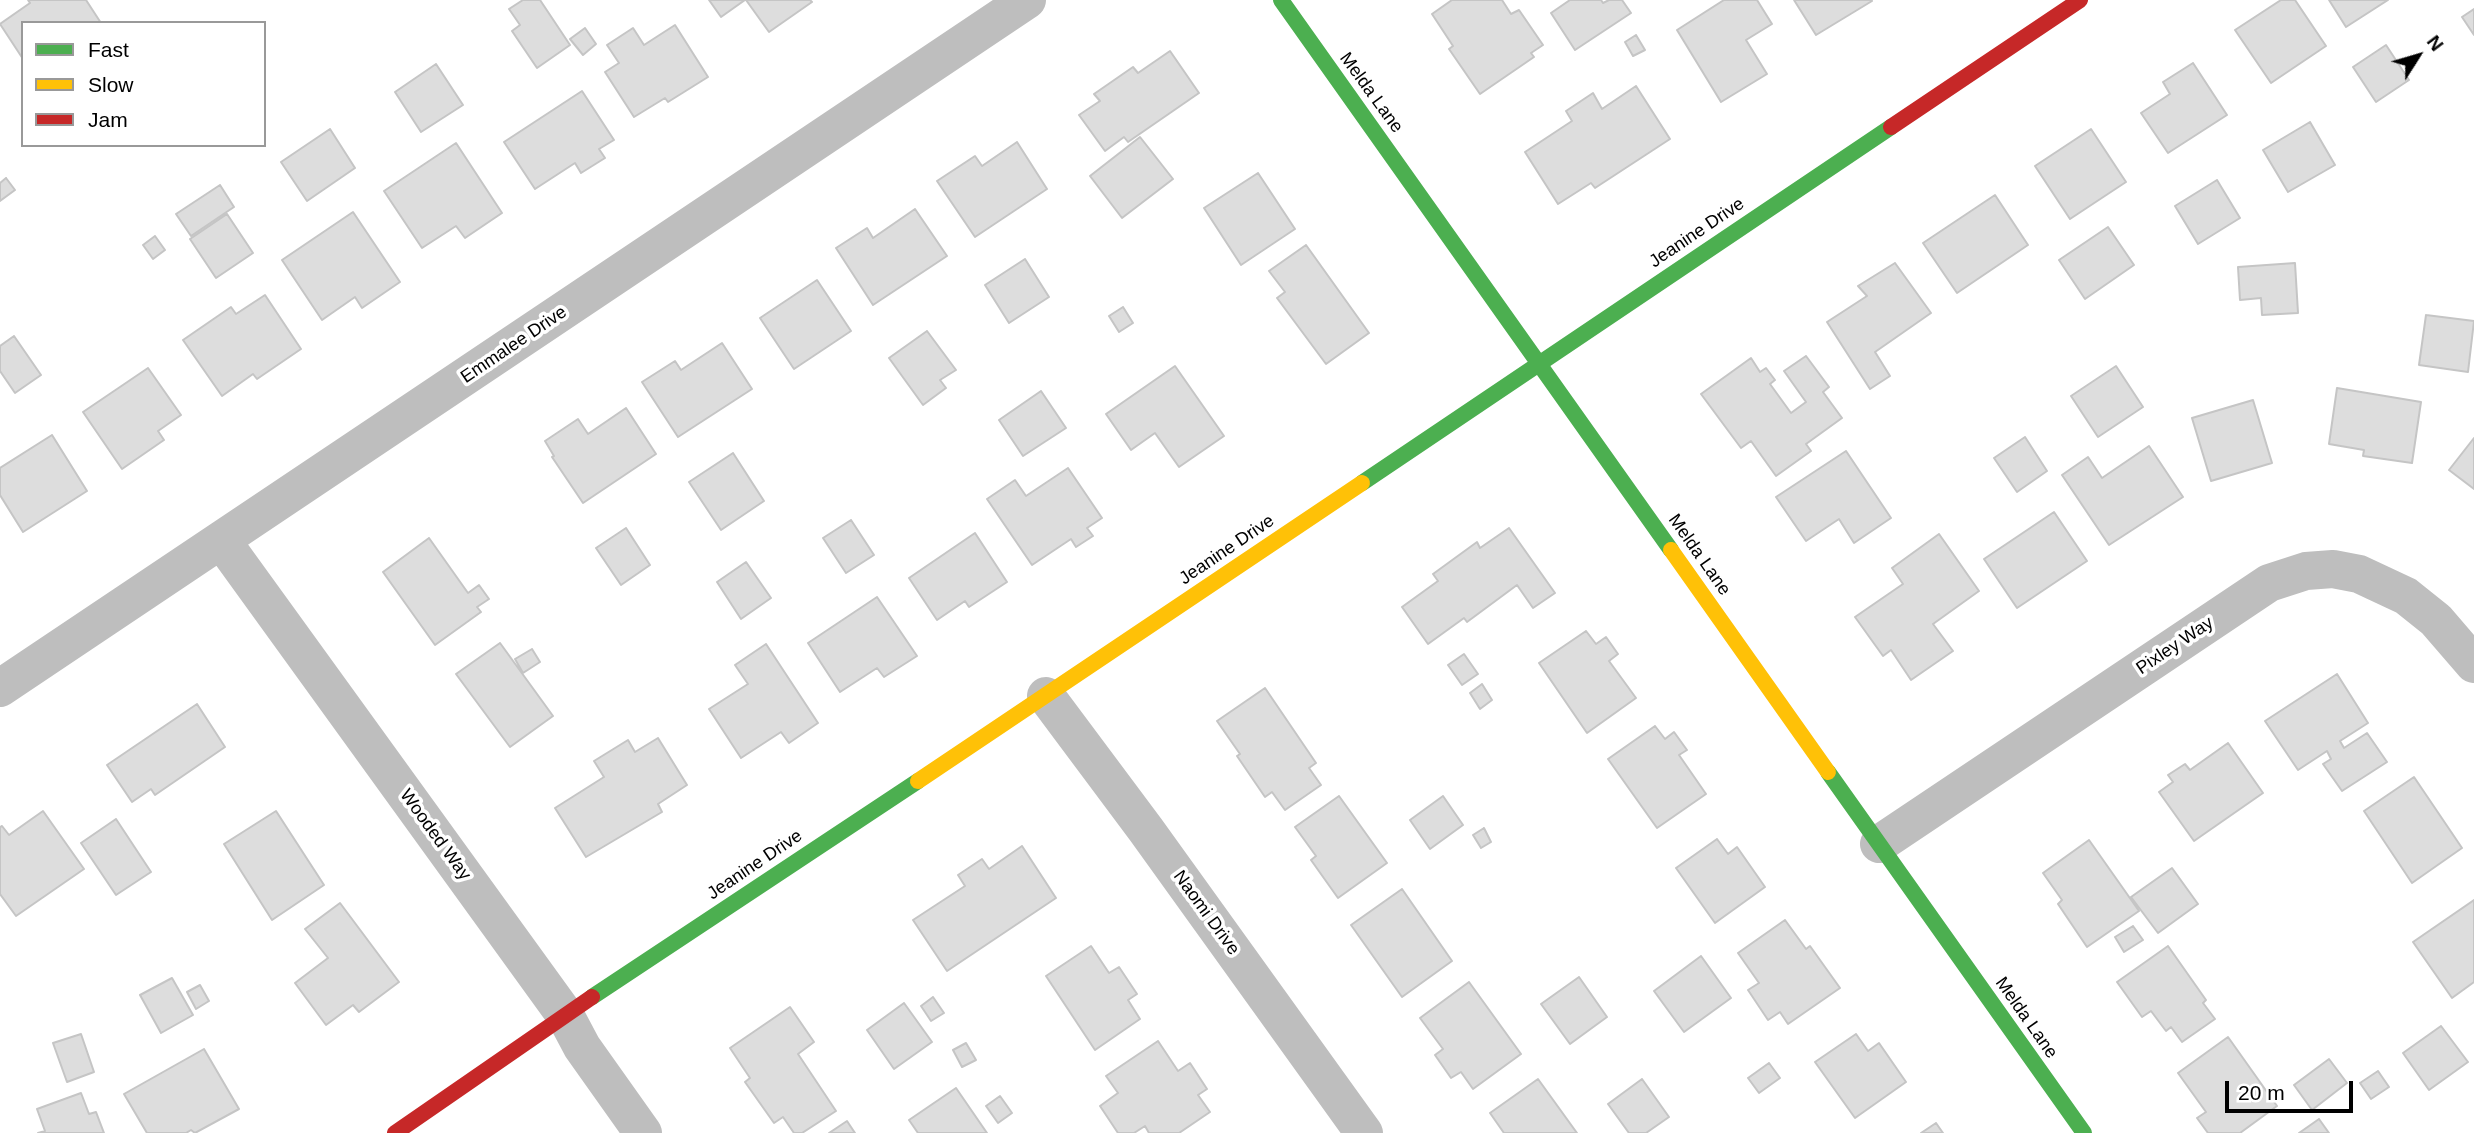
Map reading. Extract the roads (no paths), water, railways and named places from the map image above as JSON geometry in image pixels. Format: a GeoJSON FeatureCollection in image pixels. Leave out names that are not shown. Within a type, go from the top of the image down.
{"type":"FeatureCollection","features":[{"type":"Feature","properties":{"kind":"street","name":"Emmalee Drive"},"geometry":{"type":"LineString","coordinates":[[0,688],[1027,0]]}},
{"type":"Feature","properties":{"kind":"street","name":"Melda Lane"},"geometry":{"type":"LineString","coordinates":[[1281,0],[2084,1133]]}},
{"type":"Feature","properties":{"kind":"street","name":"Jeanine Drive"},"geometry":{"type":"LineString","coordinates":[[395,1133],[565,1015],[1046,696],[2080,0]]}},
{"type":"Feature","properties":{"kind":"street","name":"Wooded Way"},"geometry":{"type":"LineString","coordinates":[[222,541],[565,1015],[582,1047],[643,1133]]}},
{"type":"Feature","properties":{"kind":"street","name":"Pixley Way"},"geometry":{"type":"LineString","coordinates":[[1880,844],[2269,583],[2306,571],[2333,569],[2359,574],[2406,596],[2437,620],[2474,664]]}},
{"type":"Feature","properties":{"kind":"street","name":"Naomi Drive"},"geometry":{"type":"LineString","coordinates":[[1046,696],[1364,1133]]}}]}
